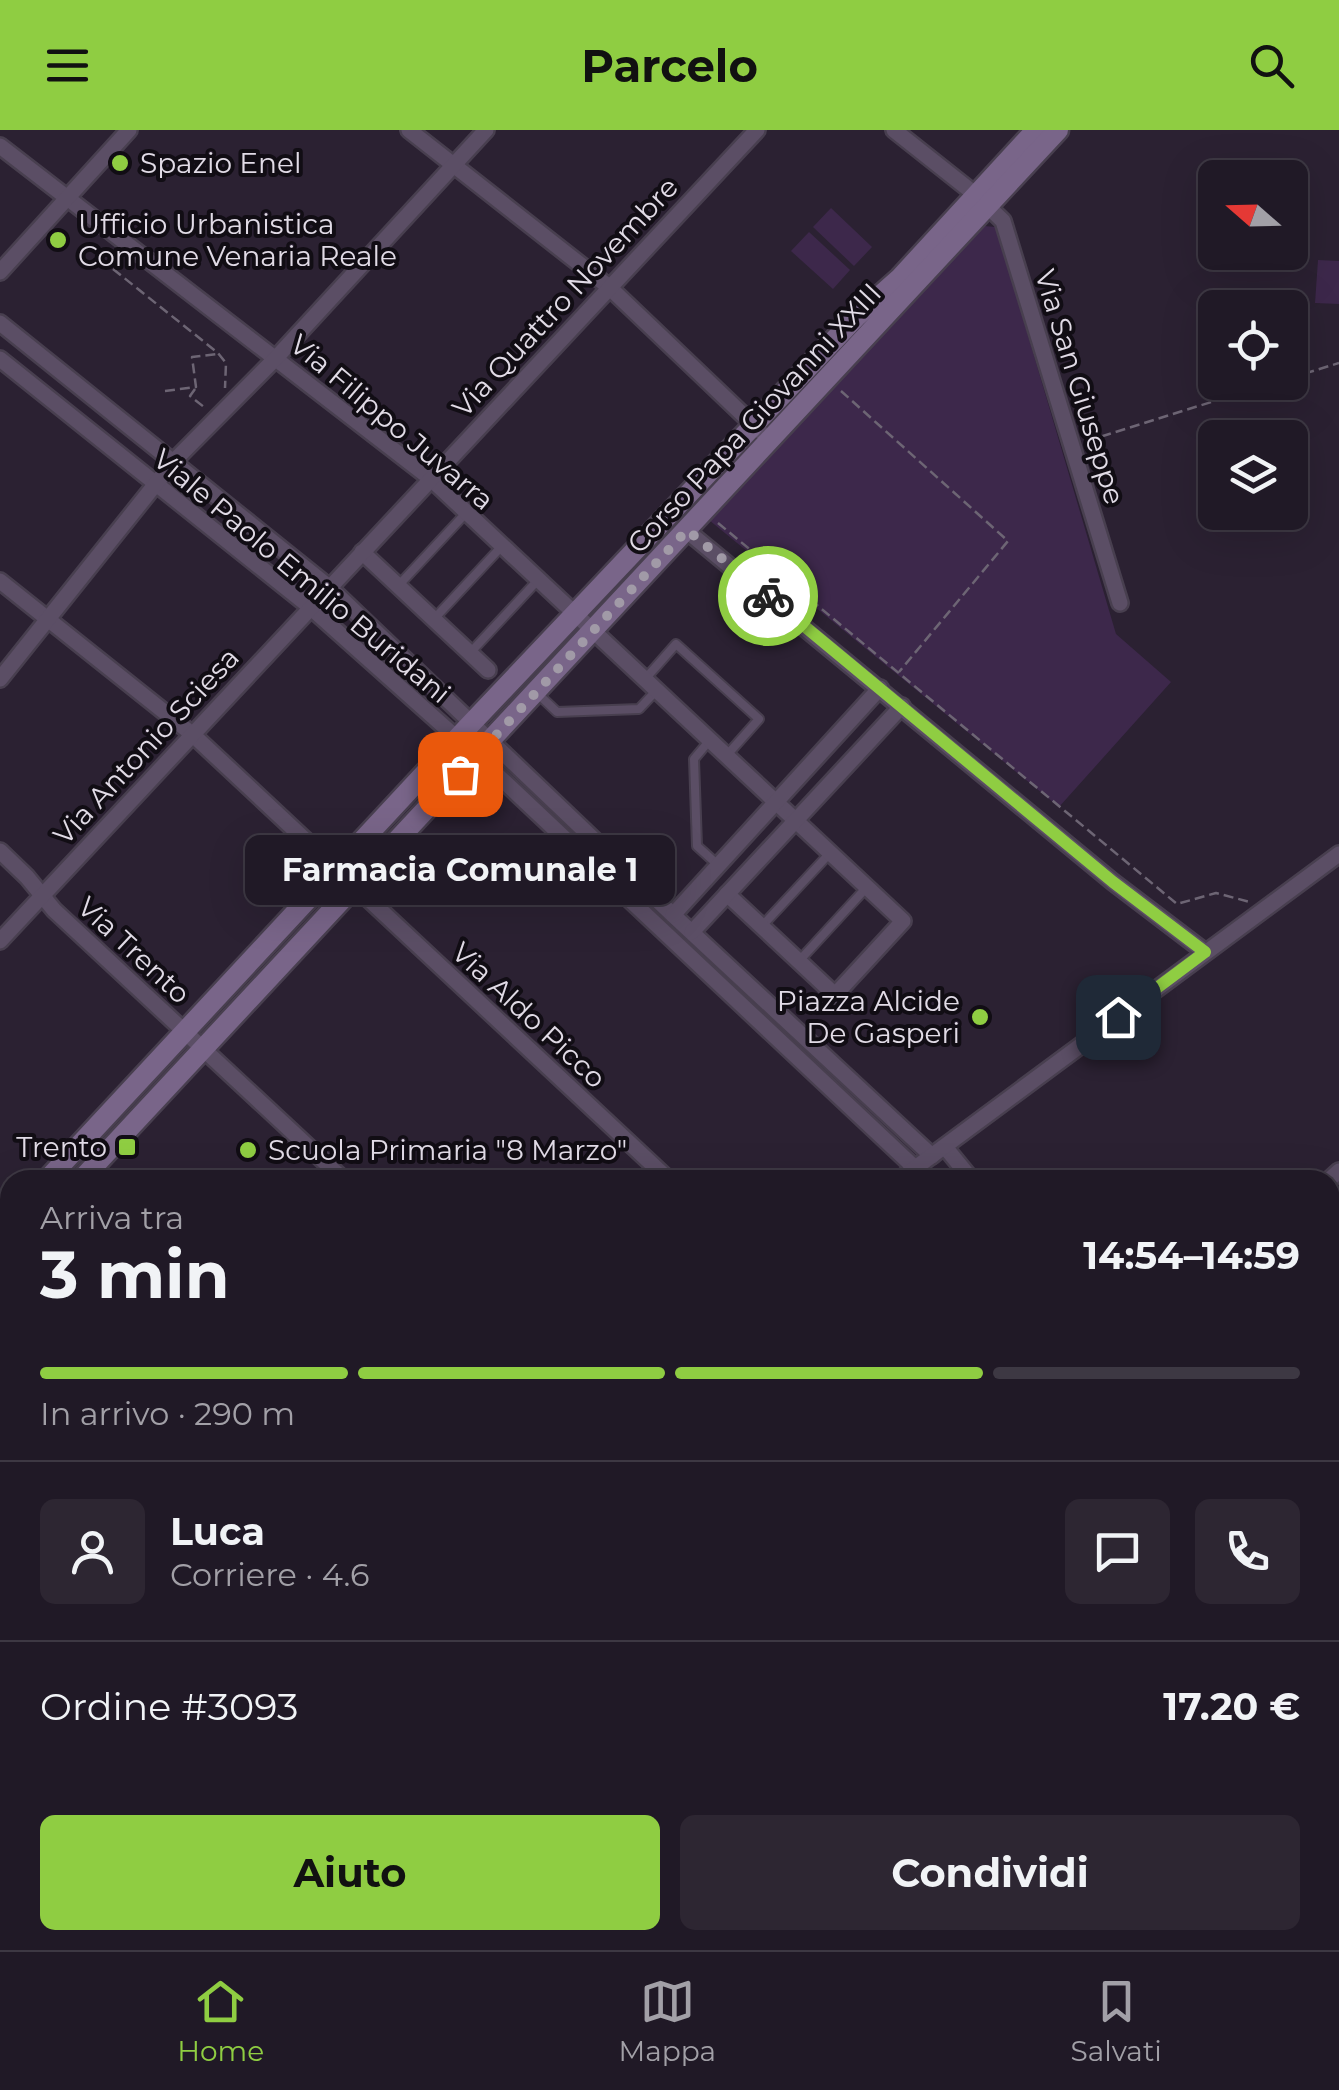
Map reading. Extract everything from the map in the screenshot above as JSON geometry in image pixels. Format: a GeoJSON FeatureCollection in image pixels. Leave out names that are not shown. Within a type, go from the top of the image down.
{"type":"FeatureCollection","features":[{"type":"Feature","properties":{"kind":"street"},"geometry":{"type":"LineString","coordinates":[[0,272],[130,130]]}},
{"type":"Feature","properties":{"kind":"street"},"geometry":{"type":"LineString","coordinates":[[410,130],[609,287],[771,440]]}},
{"type":"Feature","properties":{"kind":"street"},"geometry":{"type":"LineString","coordinates":[[0,679],[174,461],[276,358],[486,130]]}},
{"type":"Feature","properties":{"kind":"street","name":"Via Quattro Novembre"},"geometry":{"type":"LineString","coordinates":[[330,587],[757,130]]}},
{"type":"Feature","properties":{"kind":"street"},"geometry":{"type":"LineString","coordinates":[[894,130],[982,201]]}},
{"type":"Feature","properties":{"kind":"street","name":"Corso Papa Giovanni XXIII"},"geometry":{"type":"LineString","coordinates":[[194,1041],[356,886],[771,440],[982,201],[1036,130]]}},
{"type":"Feature","properties":{"kind":"street","name":"Corso Papa Giovanni XXIII"},"geometry":{"type":"LineString","coordinates":[[194,1041],[337,868],[856,317],[1058,130]]}},
{"type":"Feature","properties":{"kind":"street","name":"Via Filippo Juvarra"},"geometry":{"type":"LineString","coordinates":[[0,146],[430,478],[904,921],[836,994],[800,961]]}},
{"type":"Feature","properties":{"kind":"street","name":"Via San Giuseppe"},"geometry":{"type":"LineString","coordinates":[[982,201],[1003,221],[1120,603]]}},
{"type":"Feature","properties":{"kind":"street","name":"Viale Paolo Emilio Buridani"},"geometry":{"type":"LineString","coordinates":[[0,323],[330,587],[472,722],[484,748],[915,1168]]}},
{"type":"Feature","properties":{"kind":"street","name":"Viale Paolo Emilio Buridani"},"geometry":{"type":"LineString","coordinates":[[0,359],[310,608],[456,740],[484,748],[960,1170]]}},
{"type":"Feature","properties":{"kind":"street"},"geometry":{"type":"LineString","coordinates":[[687,530],[1113,882],[1205,952]]}},
{"type":"Feature","properties":{"kind":"street"},"geometry":{"type":"LineString","coordinates":[[362,552],[488,670]]}},
{"type":"Feature","properties":{"kind":"street","name":"Via Aldo Picco"},"geometry":{"type":"LineString","coordinates":[[0,581],[192,734],[658,1170]]}},
{"type":"Feature","properties":{"kind":"street","name":"Via Antonio Sciesa"},"geometry":{"type":"LineString","coordinates":[[0,941],[330,587]]}},
{"type":"Feature","properties":{"kind":"street"},"geometry":{"type":"LineString","coordinates":[[673,915],[880,688]]}},
{"type":"Feature","properties":{"kind":"street"},"geometry":{"type":"LineString","coordinates":[[692,932],[902,706]]}},
{"type":"Feature","properties":{"kind":"street","name":"Via Trento"},"geometry":{"type":"LineString","coordinates":[[0,851],[41,896],[333,1170]]}},
{"type":"Feature","properties":{"kind":"street"},"geometry":{"type":"LineString","coordinates":[[912,1170],[1339,854]]}},
{"type":"Feature","properties":{"kind":"street"},"geometry":{"type":"LineString","coordinates":[[728,894],[800,961]]}},
{"type":"Feature","properties":{"kind":"street"},"geometry":{"type":"LineString","coordinates":[[58,1170],[194,1041]]}},
{"type":"Feature","properties":{"kind":"street"},"geometry":{"type":"LineString","coordinates":[[90,1170],[194,1041]]}},
{"type":"Feature","properties":{"kind":"lane"},"geometry":{"type":"LineString","coordinates":[[398,586],[466,512]]}},
{"type":"Feature","properties":{"kind":"lane"},"geometry":{"type":"LineString","coordinates":[[434,619],[502,546]]}},
{"type":"Feature","properties":{"kind":"lane"},"geometry":{"type":"LineString","coordinates":[[470,653],[538,580]]}},
{"type":"Feature","properties":{"kind":"lane"},"geometry":{"type":"LineString","coordinates":[[536,692],[557,712],[639,709],[676,644],[759,720],[727,755]]}},
{"type":"Feature","properties":{"kind":"lane"},"geometry":{"type":"LineString","coordinates":[[710,740],[694,759],[696,846],[718,866]]}},
{"type":"Feature","properties":{"kind":"lane"},"geometry":{"type":"LineString","coordinates":[[762,926],[830,853]]}},
{"type":"Feature","properties":{"kind":"lane"},"geometry":{"type":"LineString","coordinates":[[800,961],[867,887]]}},
{"type":"Feature","properties":{"kind":"path"},"geometry":{"type":"LineString","coordinates":[[114,233],[112,269],[218,354],[226,363],[226,392],[234,401]]}},
{"type":"Feature","properties":{"kind":"path"},"geometry":{"type":"LineString","coordinates":[[218,354],[192,357],[196,388],[190,396],[218,418]]}},
{"type":"Feature","properties":{"kind":"path"},"geometry":{"type":"LineString","coordinates":[[1308,372],[1339,363]]}},
{"type":"Feature","properties":{"kind":"path"},"geometry":{"type":"LineString","coordinates":[[165,391],[196,388]]}},
{"type":"Feature","properties":{"kind":"path"},"geometry":{"type":"LineString","coordinates":[[841,391],[1008,542],[898,673]]}},
{"type":"Feature","properties":{"kind":"path"},"geometry":{"type":"LineString","coordinates":[[1072,446],[1219,400]]}},
{"type":"Feature","properties":{"kind":"path"},"geometry":{"type":"LineString","coordinates":[[717,522],[1177,904],[1216,892],[1265,908]]}},
{"type":"Feature","properties":{"kind":"shaded area"},"geometry":{"type":"Polygon","coordinates":[[[831,208],[872,247],[854,266],[813,227],[831,208]]]}},
{"type":"Feature","properties":{"kind":"shaded area"},"geometry":{"type":"Polygon","coordinates":[[[984,226],[996,227],[1116,634],[1171,682],[1059,807],[709,520],[984,226]]]}},
{"type":"Feature","properties":{"kind":"shaded area"},"geometry":{"type":"Polygon","coordinates":[[[809,232],[850,270],[833,289],[791,251],[809,232]]]}},
{"type":"Feature","properties":{"kind":"shaded area"},"geometry":{"type":"Polygon","coordinates":[[[1318,260],[1339,261],[1339,304],[1315,303],[1318,260]]]}},
{"type":"Feature","properties":{"kind":"way so far"},"geometry":{"type":"LineString","coordinates":[[460,774],[687,530],[768,596]]}},
{"type":"Feature","properties":{"kind":"place","name":"Spazio Enel"},"geometry":{"type":"Point","coordinates":[120,163]}},
{"type":"Feature","properties":{"kind":"place","name":"Ufficio Urbanistica Comune Venaria Reale"},"geometry":{"type":"Point","coordinates":[58,240]}},
{"type":"Feature","properties":{"kind":"place","name":"Farmacia Comunale 1"},"geometry":{"type":"Point","coordinates":[460,774]}},
{"type":"Feature","properties":{"kind":"place","name":"Piazza Alcide De Gasperi"},"geometry":{"type":"Point","coordinates":[980,1017]}},
{"type":"Feature","properties":{"kind":"place","name":"Trento"},"geometry":{"type":"Point","coordinates":[127,1147]}},
{"type":"Feature","properties":{"kind":"place","name":"Scuola Primaria \"8 Marzo\""},"geometry":{"type":"Point","coordinates":[248,1150]}},
{"type":"Feature","properties":{"kind":"route"},"geometry":{"type":"LineString","coordinates":[[768,596],[1113,882],[1205,952],[1118,1017]]}}]}
